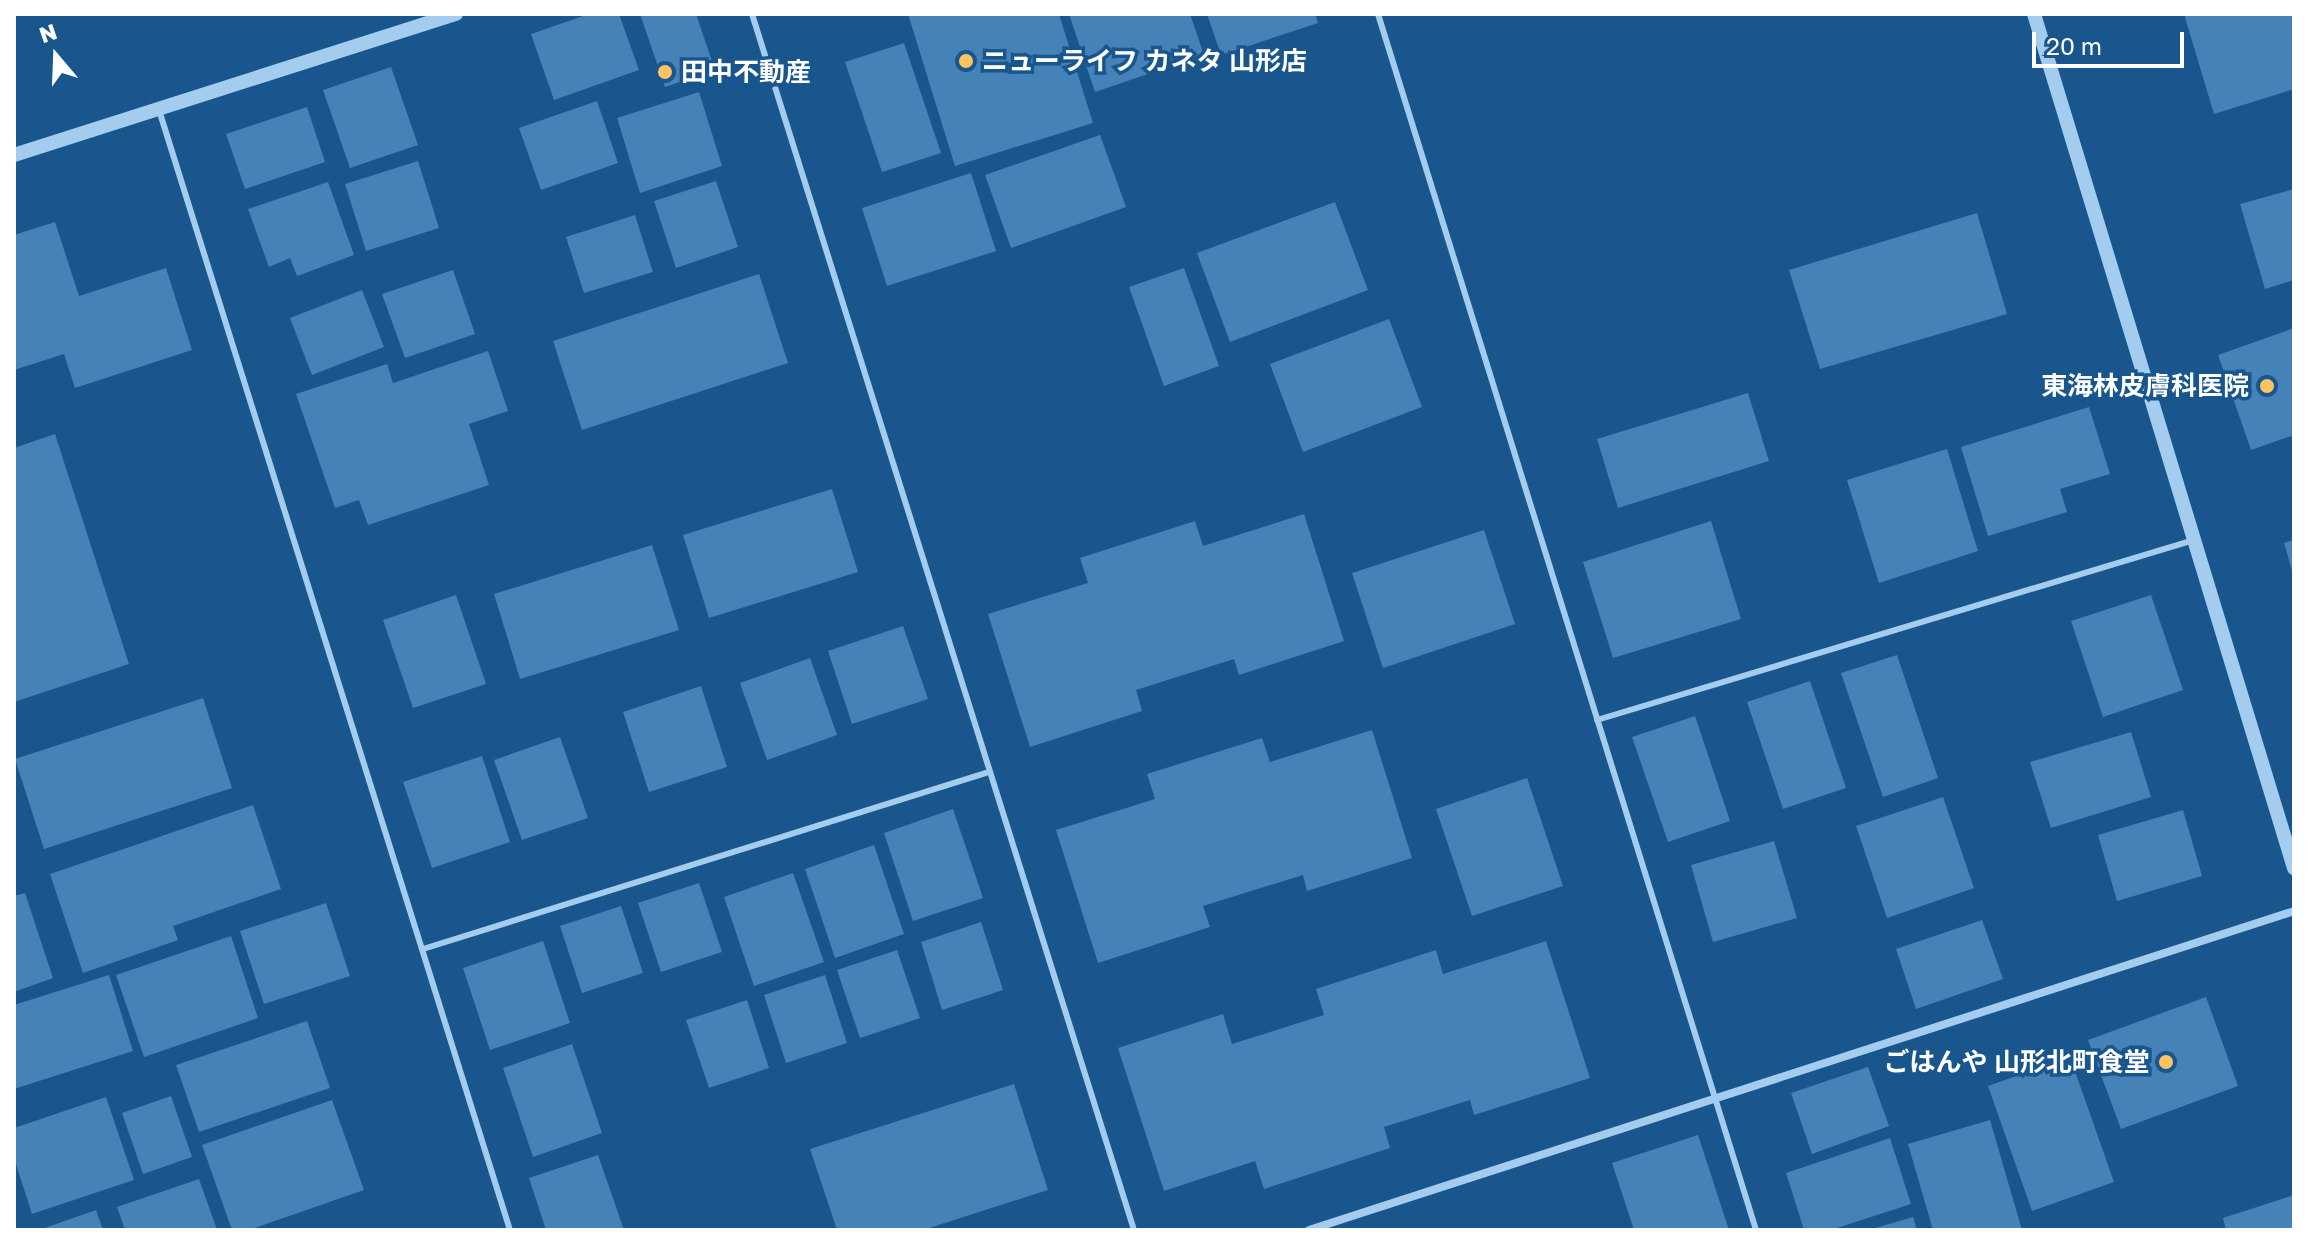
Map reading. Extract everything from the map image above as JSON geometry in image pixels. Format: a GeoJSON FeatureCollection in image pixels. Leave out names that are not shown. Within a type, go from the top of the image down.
{"type":"FeatureCollection","features":[{"type":"Feature","properties":{"kind":"street"},"geometry":{"type":"LineString","coordinates":[[14,155],[456,14]]}},
{"type":"Feature","properties":{"kind":"street"},"geometry":{"type":"LineString","coordinates":[[2034,14],[2294,868]]}},
{"type":"Feature","properties":{"kind":"street"},"geometry":{"type":"LineString","coordinates":[[1309,1230],[2294,911]]}},
{"type":"Feature","properties":{"kind":"lane"},"geometry":{"type":"LineString","coordinates":[[752,14],[986,773],[1134,1230]]}},
{"type":"Feature","properties":{"kind":"lane"},"geometry":{"type":"LineString","coordinates":[[1378,14],[1756,1230]]}},
{"type":"Feature","properties":{"kind":"lane"},"geometry":{"type":"LineString","coordinates":[[159,110],[510,1230]]}},
{"type":"Feature","properties":{"kind":"lane"},"geometry":{"type":"LineString","coordinates":[[1597,720],[2194,540]]}},
{"type":"Feature","properties":{"kind":"lane"},"geometry":{"type":"LineString","coordinates":[[423,949],[986,773]]}},
{"type":"Feature","properties":{"kind":"building"},"geometry":{"type":"Polygon","coordinates":[[[589,14],[619,14],[639,70],[554,100],[531,34],[589,14]]]}},
{"type":"Feature","properties":{"kind":"building"},"geometry":{"type":"Polygon","coordinates":[[[640,14],[696,14],[715,70],[665,87],[640,14]]]}},
{"type":"Feature","properties":{"kind":"building"},"geometry":{"type":"Polygon","coordinates":[[[908,14],[1059,14],[1093,123],[955,166],[908,14]]]}},
{"type":"Feature","properties":{"kind":"building"},"geometry":{"type":"Polygon","coordinates":[[[1069,14],[1190,14],[1204,55],[1095,92],[1069,14]]]}},
{"type":"Feature","properties":{"kind":"building"},"geometry":{"type":"Polygon","coordinates":[[[1207,14],[1315,14],[1318,23],[1221,55],[1207,14]]]}},
{"type":"Feature","properties":{"kind":"building"},"geometry":{"type":"Polygon","coordinates":[[[2184,14],[2294,14],[2294,89],[2214,114],[2184,14]]]}},
{"type":"Feature","properties":{"kind":"building"},"geometry":{"type":"Polygon","coordinates":[[[904,43],[941,153],[882,172],[845,62],[904,43]]]}},
{"type":"Feature","properties":{"kind":"building"},"geometry":{"type":"Polygon","coordinates":[[[391,67],[418,145],[350,168],[323,90],[391,67]]]}},
{"type":"Feature","properties":{"kind":"building"},"geometry":{"type":"Polygon","coordinates":[[[699,92],[722,166],[640,193],[617,118],[699,92]]]}},
{"type":"Feature","properties":{"kind":"building"},"geometry":{"type":"Polygon","coordinates":[[[597,101],[618,163],[541,190],[519,128],[597,101]]]}},
{"type":"Feature","properties":{"kind":"building"},"geometry":{"type":"Polygon","coordinates":[[[307,107],[325,162],[245,189],[226,134],[307,107]]]}},
{"type":"Feature","properties":{"kind":"building"},"geometry":{"type":"Polygon","coordinates":[[[1100,135],[1126,207],[1011,248],[985,175],[1100,135]]]}},
{"type":"Feature","properties":{"kind":"building"},"geometry":{"type":"Polygon","coordinates":[[[418,161],[439,228],[366,251],[345,184],[418,161]]]}},
{"type":"Feature","properties":{"kind":"building"},"geometry":{"type":"Polygon","coordinates":[[[971,173],[996,251],[887,286],[862,208],[971,173]]]}},
{"type":"Feature","properties":{"kind":"building"},"geometry":{"type":"Polygon","coordinates":[[[716,181],[738,247],[676,268],[654,201],[716,181]]]}},
{"type":"Feature","properties":{"kind":"building"},"geometry":{"type":"Polygon","coordinates":[[[328,182],[354,255],[297,276],[290,258],[269,267],[248,209],[328,182]]]}},
{"type":"Feature","properties":{"kind":"building"},"geometry":{"type":"Polygon","coordinates":[[[2294,189],[2294,280],[2265,289],[2240,204],[2294,189]]]}},
{"type":"Feature","properties":{"kind":"building"},"geometry":{"type":"Polygon","coordinates":[[[1335,202],[1368,290],[1230,342],[1197,253],[1335,202]]]}},
{"type":"Feature","properties":{"kind":"building"},"geometry":{"type":"Polygon","coordinates":[[[1977,213],[2007,314],[1820,369],[1789,270],[1977,213]]]}},
{"type":"Feature","properties":{"kind":"building"},"geometry":{"type":"Polygon","coordinates":[[[635,215],[653,272],[584,293],[566,237],[635,215]]]}},
{"type":"Feature","properties":{"kind":"building"},"geometry":{"type":"Polygon","coordinates":[[[55,222],[79,296],[166,268],[192,350],[75,388],[64,354],[14,370],[14,235],[55,222]]]}},
{"type":"Feature","properties":{"kind":"building"},"geometry":{"type":"Polygon","coordinates":[[[1184,268],[1219,366],[1164,386],[1129,287],[1184,268]]]}},
{"type":"Feature","properties":{"kind":"building"},"geometry":{"type":"Polygon","coordinates":[[[453,270],[475,334],[405,358],[382,294],[453,270]]]}},
{"type":"Feature","properties":{"kind":"building"},"geometry":{"type":"Polygon","coordinates":[[[759,274],[788,363],[582,430],[553,341],[759,274]]]}},
{"type":"Feature","properties":{"kind":"building"},"geometry":{"type":"Polygon","coordinates":[[[362,290],[384,347],[312,375],[290,318],[362,290]]]}},
{"type":"Feature","properties":{"kind":"building"},"geometry":{"type":"Polygon","coordinates":[[[1389,319],[1422,407],[1303,452],[1270,364],[1389,319]]]}},
{"type":"Feature","properties":{"kind":"building"},"geometry":{"type":"Polygon","coordinates":[[[2294,328],[2294,435],[2251,450],[2218,355],[2294,328]]]}},
{"type":"Feature","properties":{"kind":"building"},"geometry":{"type":"Polygon","coordinates":[[[488,351],[508,411],[469,424],[489,485],[368,525],[359,500],[335,508],[296,394],[387,364],[393,383],[488,351]]]}},
{"type":"Feature","properties":{"kind":"building"},"geometry":{"type":"Polygon","coordinates":[[[1748,393],[1769,461],[1618,508],[1597,439],[1748,393]]]}},
{"type":"Feature","properties":{"kind":"building"},"geometry":{"type":"Polygon","coordinates":[[[2089,407],[2110,474],[2060,489],[2067,512],[1988,536],[1961,447],[2089,407]]]}},
{"type":"Feature","properties":{"kind":"building"},"geometry":{"type":"Polygon","coordinates":[[[55,434],[129,664],[14,702],[14,448],[55,434]]]}},
{"type":"Feature","properties":{"kind":"building"},"geometry":{"type":"Polygon","coordinates":[[[1947,449],[1978,551],[1879,583],[1847,480],[1947,449]]]}},
{"type":"Feature","properties":{"kind":"building"},"geometry":{"type":"Polygon","coordinates":[[[832,489],[858,572],[709,618],[683,535],[832,489]]]}},
{"type":"Feature","properties":{"kind":"building"},"geometry":{"type":"Polygon","coordinates":[[[1304,514],[1344,641],[1239,675],[1234,659],[1136,690],[1142,711],[1030,747],[988,614],[1088,583],[1080,558],[1195,521],[1203,546],[1304,514]]]}},
{"type":"Feature","properties":{"kind":"building"},"geometry":{"type":"Polygon","coordinates":[[[1711,521],[1741,619],[1613,658],[1583,562],[1711,521]]]}},
{"type":"Feature","properties":{"kind":"building"},"geometry":{"type":"Polygon","coordinates":[[[1484,530],[1515,624],[1383,668],[1352,573],[1484,530]]]}},
{"type":"Feature","properties":{"kind":"building"},"geometry":{"type":"Polygon","coordinates":[[[2294,540],[2294,574],[2293,574],[2284,543],[2294,540]]]}},
{"type":"Feature","properties":{"kind":"building"},"geometry":{"type":"Polygon","coordinates":[[[652,545],[679,630],[520,679],[494,594],[652,545]]]}},
{"type":"Feature","properties":{"kind":"building"},"geometry":{"type":"Polygon","coordinates":[[[456,595],[486,684],[413,708],[383,620],[456,595]]]}},
{"type":"Feature","properties":{"kind":"building"},"geometry":{"type":"Polygon","coordinates":[[[2151,595],[2183,690],[2103,717],[2071,621],[2151,595]]]}},
{"type":"Feature","properties":{"kind":"building"},"geometry":{"type":"Polygon","coordinates":[[[903,626],[928,699],[852,724],[828,651],[903,626]]]}},
{"type":"Feature","properties":{"kind":"building"},"geometry":{"type":"Polygon","coordinates":[[[1897,655],[1938,778],[1883,797],[1841,673],[1897,655]]]}},
{"type":"Feature","properties":{"kind":"building"},"geometry":{"type":"Polygon","coordinates":[[[810,658],[837,735],[767,760],[740,683],[810,658]]]}},
{"type":"Feature","properties":{"kind":"building"},"geometry":{"type":"Polygon","coordinates":[[[1810,681],[1846,788],[1783,809],[1747,702],[1810,681]]]}},
{"type":"Feature","properties":{"kind":"building"},"geometry":{"type":"Polygon","coordinates":[[[701,686],[727,767],[649,792],[623,712],[701,686]]]}},
{"type":"Feature","properties":{"kind":"building"},"geometry":{"type":"Polygon","coordinates":[[[203,698],[232,788],[44,849],[15,759],[203,698]]]}},
{"type":"Feature","properties":{"kind":"building"},"geometry":{"type":"Polygon","coordinates":[[[1695,716],[1730,821],[1668,842],[1632,737],[1695,716]]]}},
{"type":"Feature","properties":{"kind":"building"},"geometry":{"type":"Polygon","coordinates":[[[1372,730],[1412,858],[1307,891],[1303,875],[1203,906],[1210,927],[1098,963],[1056,830],[1155,799],[1147,774],[1262,738],[1270,762],[1372,730]]]}},
{"type":"Feature","properties":{"kind":"building"},"geometry":{"type":"Polygon","coordinates":[[[2131,732],[2151,797],[2051,828],[2030,762],[2131,732]]]}},
{"type":"Feature","properties":{"kind":"building"},"geometry":{"type":"Polygon","coordinates":[[[560,737],[588,818],[522,840],[494,760],[560,737]]]}},
{"type":"Feature","properties":{"kind":"building"},"geometry":{"type":"Polygon","coordinates":[[[482,756],[510,842],[432,868],[403,782],[482,756]]]}},
{"type":"Feature","properties":{"kind":"building"},"geometry":{"type":"Polygon","coordinates":[[[1527,778],[1563,886],[1472,916],[1436,809],[1527,778]]]}},
{"type":"Feature","properties":{"kind":"building"},"geometry":{"type":"Polygon","coordinates":[[[1943,797],[1974,888],[1887,918],[1856,826],[1943,797]]]}},
{"type":"Feature","properties":{"kind":"building"},"geometry":{"type":"Polygon","coordinates":[[[253,805],[281,889],[173,926],[178,940],[83,973],[50,874],[253,805]]]}},
{"type":"Feature","properties":{"kind":"building"},"geometry":{"type":"Polygon","coordinates":[[[953,809],[983,898],[913,921],[884,833],[953,809]]]}},
{"type":"Feature","properties":{"kind":"building"},"geometry":{"type":"Polygon","coordinates":[[[2183,810],[2202,876],[2117,901],[2098,835],[2183,810]]]}},
{"type":"Feature","properties":{"kind":"building"},"geometry":{"type":"Polygon","coordinates":[[[1774,841],[1797,918],[1713,942],[1691,865],[1774,841]]]}},
{"type":"Feature","properties":{"kind":"building"},"geometry":{"type":"Polygon","coordinates":[[[874,845],[904,934],[835,958],[805,869],[874,845]]]}},
{"type":"Feature","properties":{"kind":"building"},"geometry":{"type":"Polygon","coordinates":[[[793,873],[824,962],[754,986],[724,897],[793,873]]]}},
{"type":"Feature","properties":{"kind":"building"},"geometry":{"type":"Polygon","coordinates":[[[699,883],[722,952],[661,972],[638,903],[699,883]]]}},
{"type":"Feature","properties":{"kind":"building"},"geometry":{"type":"Polygon","coordinates":[[[25,893],[53,978],[14,992],[14,896],[25,893]]]}},
{"type":"Feature","properties":{"kind":"building"},"geometry":{"type":"Polygon","coordinates":[[[326,903],[350,976],[264,1004],[240,931],[326,903]]]}},
{"type":"Feature","properties":{"kind":"building"},"geometry":{"type":"Polygon","coordinates":[[[621,906],[643,973],[582,993],[560,926],[621,906]]]}},
{"type":"Feature","properties":{"kind":"building"},"geometry":{"type":"Polygon","coordinates":[[[1982,920],[2003,979],[1916,1009],[1896,949],[1982,920]]]}},
{"type":"Feature","properties":{"kind":"building"},"geometry":{"type":"Polygon","coordinates":[[[981,922],[1003,990],[942,1010],[921,942],[981,922]]]}},
{"type":"Feature","properties":{"kind":"building"},"geometry":{"type":"Polygon","coordinates":[[[231,936],[258,1018],[144,1057],[116,975],[231,936]]]}},
{"type":"Feature","properties":{"kind":"building"},"geometry":{"type":"Polygon","coordinates":[[[543,941],[570,1023],[490,1050],[463,968],[543,941]]]}},
{"type":"Feature","properties":{"kind":"building"},"geometry":{"type":"Polygon","coordinates":[[[1546,941],[1590,1078],[1474,1115],[1470,1100],[1384,1127],[1390,1148],[1264,1189],[1255,1161],[1164,1191],[1118,1048],[1223,1014],[1232,1044],[1324,1015],[1316,989],[1436,950],[1443,974],[1546,941]]]}},
{"type":"Feature","properties":{"kind":"building"},"geometry":{"type":"Polygon","coordinates":[[[897,950],[920,1018],[860,1038],[837,970],[897,950]]]}},
{"type":"Feature","properties":{"kind":"building"},"geometry":{"type":"Polygon","coordinates":[[[109,975],[133,1051],[14,1089],[14,1005],[109,975]]]}},
{"type":"Feature","properties":{"kind":"building"},"geometry":{"type":"Polygon","coordinates":[[[825,975],[847,1043],[786,1063],[764,995],[825,975]]]}},
{"type":"Feature","properties":{"kind":"building"},"geometry":{"type":"Polygon","coordinates":[[[2206,997],[2238,1086],[2121,1129],[2088,1040],[2206,997]]]}},
{"type":"Feature","properties":{"kind":"building"},"geometry":{"type":"Polygon","coordinates":[[[747,1000],[769,1068],[709,1088],[686,1020],[747,1000]]]}},
{"type":"Feature","properties":{"kind":"building"},"geometry":{"type":"Polygon","coordinates":[[[307,1021],[330,1088],[199,1132],[176,1065],[307,1021]]]}},
{"type":"Feature","properties":{"kind":"building"},"geometry":{"type":"Polygon","coordinates":[[[572,1044],[602,1133],[533,1157],[503,1068],[572,1044]]]}},
{"type":"Feature","properties":{"kind":"building"},"geometry":{"type":"Polygon","coordinates":[[[2070,1057],[2114,1182],[2032,1211],[1988,1086],[2070,1057]]]}},
{"type":"Feature","properties":{"kind":"building"},"geometry":{"type":"Polygon","coordinates":[[[1868,1067],[1889,1126],[1812,1154],[1791,1093],[1868,1067]]]}},
{"type":"Feature","properties":{"kind":"building"},"geometry":{"type":"Polygon","coordinates":[[[1014,1084],[1048,1190],[923,1230],[837,1230],[810,1149],[1014,1084]]]}},
{"type":"Feature","properties":{"kind":"building"},"geometry":{"type":"Polygon","coordinates":[[[171,1096],[192,1157],[143,1174],[122,1113],[171,1096]]]}},
{"type":"Feature","properties":{"kind":"building"},"geometry":{"type":"Polygon","coordinates":[[[106,1097],[134,1180],[32,1214],[14,1158],[14,1128],[106,1097]]]}},
{"type":"Feature","properties":{"kind":"building"},"geometry":{"type":"Polygon","coordinates":[[[332,1100],[364,1190],[249,1230],[232,1230],[202,1145],[332,1100]]]}},
{"type":"Feature","properties":{"kind":"building"},"geometry":{"type":"Polygon","coordinates":[[[1990,1120],[2022,1230],[1933,1230],[1908,1144],[1990,1120]]]}},
{"type":"Feature","properties":{"kind":"building"},"geometry":{"type":"Polygon","coordinates":[[[1698,1135],[1729,1230],[1634,1230],[1612,1163],[1698,1135]]]}},
{"type":"Feature","properties":{"kind":"building"},"geometry":{"type":"Polygon","coordinates":[[[1890,1138],[1911,1204],[1831,1230],[1804,1230],[1786,1173],[1890,1138]]]}},
{"type":"Feature","properties":{"kind":"building"},"geometry":{"type":"Polygon","coordinates":[[[598,1155],[624,1230],[546,1230],[529,1178],[598,1155]]]}},
{"type":"Feature","properties":{"kind":"building"},"geometry":{"type":"Polygon","coordinates":[[[199,1179],[217,1230],[125,1230],[117,1207],[199,1179]]]}},
{"type":"Feature","properties":{"kind":"building"},"geometry":{"type":"Polygon","coordinates":[[[2294,1195],[2294,1230],[2226,1230],[2223,1218],[2294,1195]]]}},
{"type":"Feature","properties":{"kind":"building"},"geometry":{"type":"Polygon","coordinates":[[[96,1210],[103,1230],[39,1230],[96,1210]]]}},
{"type":"Feature","properties":{"kind":"building"},"geometry":{"type":"Polygon","coordinates":[[[1913,1217],[1917,1230],[1872,1230],[1872,1229],[1913,1217]]]}},
{"type":"Feature","properties":{"kind":"place","name":"ニューライフ カネタ 山形店"},"geometry":{"type":"Point","coordinates":[966,61]}},
{"type":"Feature","properties":{"kind":"place","name":"田中不動産"},"geometry":{"type":"Point","coordinates":[665,72]}},
{"type":"Feature","properties":{"kind":"place","name":"東海林皮膚科医院"},"geometry":{"type":"Point","coordinates":[2267,386]}},
{"type":"Feature","properties":{"kind":"place","name":"ごはんや 山形北町食堂"},"geometry":{"type":"Point","coordinates":[2166,1062]}}]}
